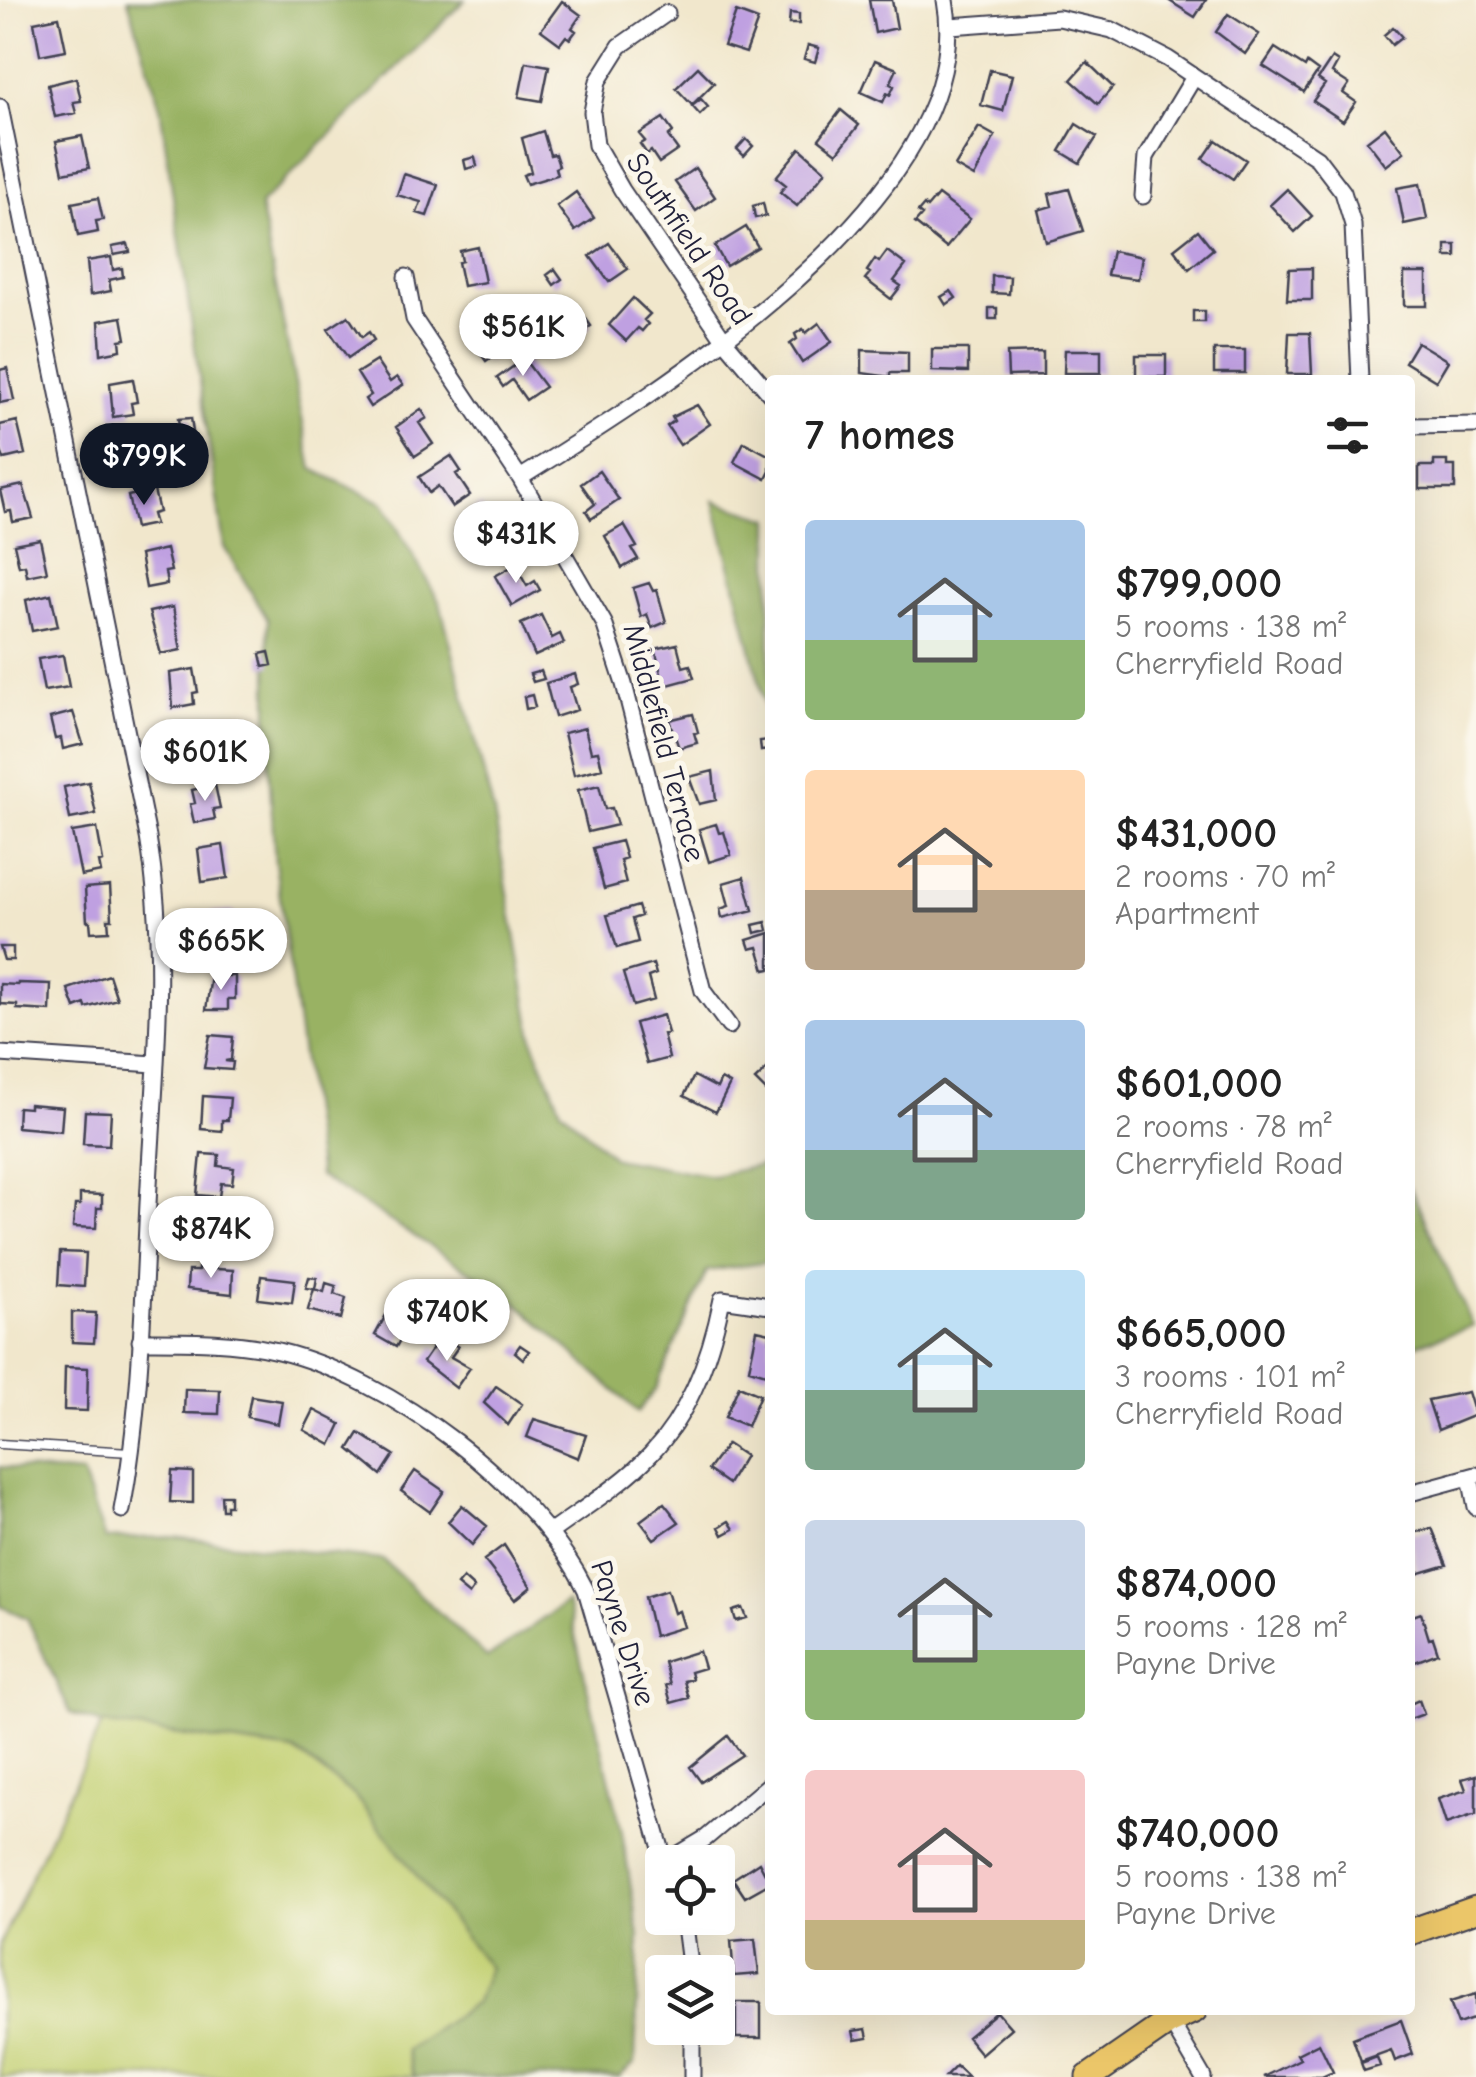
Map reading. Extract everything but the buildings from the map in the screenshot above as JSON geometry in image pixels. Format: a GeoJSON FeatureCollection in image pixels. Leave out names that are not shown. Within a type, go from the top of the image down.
{"type":"FeatureCollection","features":[{"type":"Feature","properties":{"kind":"main road"},"geometry":{"type":"LineString","coordinates":[[1415,1930],[1476,1909]]}},
{"type":"Feature","properties":{"kind":"main road"},"geometry":{"type":"LineString","coordinates":[[1089,2077],[1167,2016]]}},
{"type":"Feature","properties":{"kind":"street"},"geometry":{"type":"LineString","coordinates":[[520,478],[725,341],[804,277],[850,226],[908,151],[932,107],[945,67],[950,26],[945,0]]}},
{"type":"Feature","properties":{"kind":"street","name":"Southfield Road"},"geometry":{"type":"LineString","coordinates":[[666,12],[635,32],[607,64],[593,95],[596,144],[610,171],[725,341],[765,388]]}},
{"type":"Feature","properties":{"kind":"street"},"geometry":{"type":"LineString","coordinates":[[950,26],[1058,18],[1093,24],[1147,46],[1317,158],[1343,192],[1353,225],[1360,375]]}},
{"type":"Feature","properties":{"kind":"street"},"geometry":{"type":"LineString","coordinates":[[1143,196],[1146,157],[1194,77]]}},
{"type":"Feature","properties":{"kind":"street"},"geometry":{"type":"LineString","coordinates":[[0,107],[154,870],[160,921],[140,1341],[132,1453],[122,1510]]}},
{"type":"Feature","properties":{"kind":"street","name":"Middlefield Terrace"},"geometry":{"type":"LineString","coordinates":[[406,276],[414,319],[520,478],[604,623],[624,684],[703,991],[729,1026]]}},
{"type":"Feature","properties":{"kind":"street"},"geometry":{"type":"LineString","coordinates":[[1415,426],[1476,425]]}},
{"type":"Feature","properties":{"kind":"street"},"geometry":{"type":"LineString","coordinates":[[0,1054],[155,1064]]}},
{"type":"Feature","properties":{"kind":"street"},"geometry":{"type":"LineString","coordinates":[[551,1532],[621,1481],[666,1437],[703,1367],[722,1299],[765,1305]]}},
{"type":"Feature","properties":{"kind":"street","name":"Payne Drive"},"geometry":{"type":"LineString","coordinates":[[140,1341],[204,1341],[264,1348],[334,1370],[402,1406],[496,1476],[551,1532],[586,1590],[660,1845]]}},
{"type":"Feature","properties":{"kind":"street"},"geometry":{"type":"LineString","coordinates":[[1415,1492],[1473,1476],[1476,1507]]}},
{"type":"Feature","properties":{"kind":"street"},"geometry":{"type":"LineString","coordinates":[[694,1845],[765,1788]]}},
{"type":"Feature","properties":{"kind":"street"},"geometry":{"type":"LineString","coordinates":[[1167,2016],[1203,2077]]}},
{"type":"Feature","properties":{"kind":"street"},"geometry":{"type":"LineString","coordinates":[[692,2045],[692,2077]]}},
{"type":"Feature","properties":{"kind":"lane"},"geometry":{"type":"LineString","coordinates":[[0,1444],[132,1453]]}},
{"type":"Feature","properties":{"kind":"green space"},"geometry":{"type":"Polygon","coordinates":[[[128,0],[465,0],[260,205],[312,469],[383,503],[440,603],[494,813],[534,1044],[561,1109],[614,1158],[713,1176],[765,1164],[765,1263],[707,1271],[656,1388],[638,1412],[509,1296],[319,1176],[275,862],[268,752],[268,620],[224,547],[160,107],[128,0]]]}},
{"type":"Feature","properties":{"kind":"green space"},"geometry":{"type":"Polygon","coordinates":[[[714,501],[765,517],[765,705],[714,501]]]}},
{"type":"Feature","properties":{"kind":"green space"},"geometry":{"type":"Polygon","coordinates":[[[1415,1198],[1473,1326],[1415,1345],[1415,1198]]]}},
{"type":"Feature","properties":{"kind":"green space"},"geometry":{"type":"Polygon","coordinates":[[[0,1467],[82,1474],[105,1539],[172,1537],[383,1560],[487,1658],[567,1602],[622,1832],[639,1936],[635,2063],[619,2077],[414,2077],[406,2050],[476,2002],[489,1968],[354,1795],[295,1751],[102,1724],[70,1713],[27,1618],[0,1606],[0,1467]]]}},
{"type":"Feature","properties":{"kind":"green space"},"geometry":{"type":"Polygon","coordinates":[[[102,1724],[294,1751],[354,1795],[489,1968],[476,2002],[406,2050],[414,2077],[0,2077],[0,1944],[102,1724]]]}}]}
